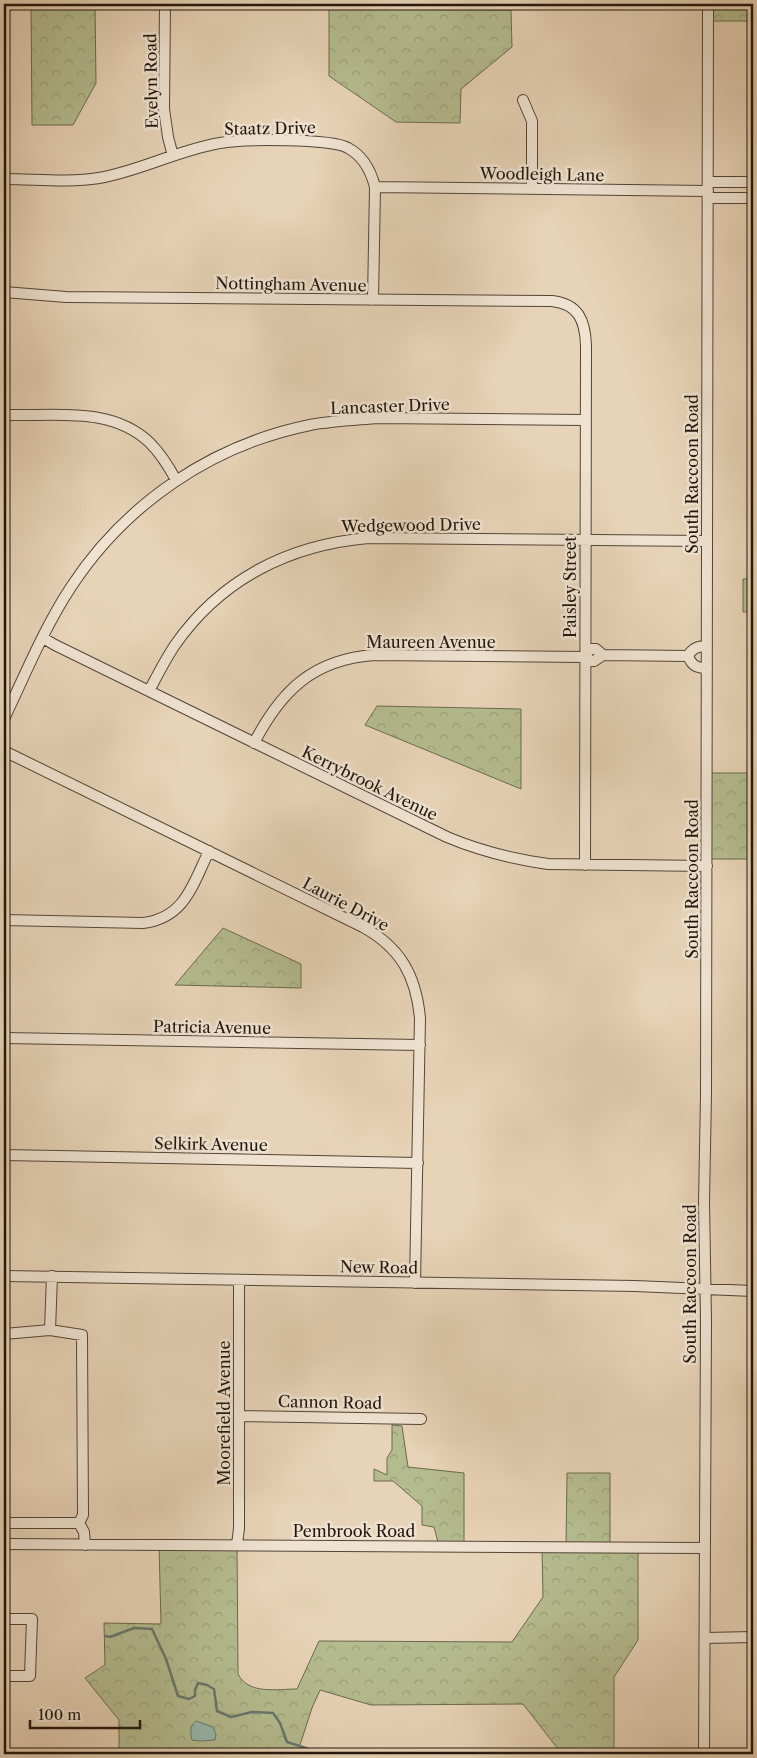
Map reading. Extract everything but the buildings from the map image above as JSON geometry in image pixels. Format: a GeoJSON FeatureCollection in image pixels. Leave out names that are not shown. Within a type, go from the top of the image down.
{"type":"FeatureCollection","features":[{"type":"Feature","properties":{"kind":"street","name":"Evelyn Road"},"geometry":{"type":"LineString","coordinates":[[165,4],[164,109],[168,137],[174,156]]}},
{"type":"Feature","properties":{"kind":"street","name":"South Raccoon Road"},"geometry":{"type":"LineString","coordinates":[[704,1754],[708,4]]}},
{"type":"Feature","properties":{"kind":"street"},"geometry":{"type":"LineString","coordinates":[[523,100],[532,121],[532,189]]}},
{"type":"Feature","properties":{"kind":"street","name":"Staatz Drive"},"geometry":{"type":"LineString","coordinates":[[4,179],[72,180],[98,178],[212,145],[235,141],[334,143],[347,147],[361,158],[372,175],[375,187],[373,300]]}},
{"type":"Feature","properties":{"kind":"street"},"geometry":{"type":"LineString","coordinates":[[708,190],[753,182]]}},
{"type":"Feature","properties":{"kind":"street","name":"Woodleigh Lane"},"geometry":{"type":"LineString","coordinates":[[375,187],[708,190]]}},
{"type":"Feature","properties":{"kind":"street"},"geometry":{"type":"LineString","coordinates":[[708,190],[753,198]]}},
{"type":"Feature","properties":{"kind":"street","name":"Nottingham Avenue"},"geometry":{"type":"LineString","coordinates":[[4,292],[66,297],[552,301],[562,303],[576,311]]}},
{"type":"Feature","properties":{"kind":"street","name":"Paisley Street"},"geometry":{"type":"LineString","coordinates":[[576,311],[584,323],[586,332],[585,865]]}},
{"type":"Feature","properties":{"kind":"street"},"geometry":{"type":"LineString","coordinates":[[4,417],[11,415],[94,417],[116,421],[132,429],[150,443],[176,480]]}},
{"type":"Feature","properties":{"kind":"street","name":"Lancaster Drive"},"geometry":{"type":"LineString","coordinates":[[4,719],[65,597],[92,558],[127,519],[176,480],[210,460],[252,441],[288,430],[331,422],[378,418],[586,420]]}},
{"type":"Feature","properties":{"kind":"street","name":"Wedgewood Drive"},"geometry":{"type":"LineString","coordinates":[[149,691],[176,644],[194,621],[229,588],[274,561],[328,543],[368,538],[707,542]]}},
{"type":"Feature","properties":{"kind":"street","name":"Kerrybrook Avenue"},"geometry":{"type":"LineString","coordinates":[[43,638],[254,743],[469,846],[522,861],[548,864],[706,866]]}},
{"type":"Feature","properties":{"kind":"street"},"geometry":{"type":"LineString","coordinates":[[707,646],[695,648],[688,656],[690,661],[697,667],[707,668]]}},
{"type":"Feature","properties":{"kind":"street","name":"Maureen Avenue"},"geometry":{"type":"LineString","coordinates":[[254,743],[266,720],[290,690],[318,670],[346,659],[375,655],[585,657],[588,660],[594,661],[603,655],[688,656]]}},
{"type":"Feature","properties":{"kind":"street","name":"Laurie Drive"},"geometry":{"type":"LineString","coordinates":[[4,751],[363,927],[384,941],[400,958],[413,982],[418,999],[420,1046],[416,1283]]}},
{"type":"Feature","properties":{"kind":"street"},"geometry":{"type":"LineString","coordinates":[[4,920],[153,922],[172,913],[184,902],[209,852]]}},
{"type":"Feature","properties":{"kind":"street","name":"Patricia Avenue"},"geometry":{"type":"LineString","coordinates":[[4,1038],[420,1046]]}},
{"type":"Feature","properties":{"kind":"street","name":"Selkirk Avenue"},"geometry":{"type":"LineString","coordinates":[[4,1155],[418,1163]]}},
{"type":"Feature","properties":{"kind":"street","name":"New Road"},"geometry":{"type":"LineString","coordinates":[[4,1276],[753,1290]]}},
{"type":"Feature","properties":{"kind":"street"},"geometry":{"type":"LineString","coordinates":[[50,1330],[52,1276]]}},
{"type":"Feature","properties":{"kind":"street","name":"Moorefield Avenue"},"geometry":{"type":"LineString","coordinates":[[237,1545],[239,1416],[238,1280]]}},
{"type":"Feature","properties":{"kind":"street"},"geometry":{"type":"LineString","coordinates":[[4,1334],[50,1330],[82,1335],[83,1515],[79,1524]]}},
{"type":"Feature","properties":{"kind":"street","name":"Cannon Road"},"geometry":{"type":"LineString","coordinates":[[239,1416],[422,1419]]}},
{"type":"Feature","properties":{"kind":"street"},"geometry":{"type":"LineString","coordinates":[[4,1523],[79,1524]]}},
{"type":"Feature","properties":{"kind":"street"},"geometry":{"type":"LineString","coordinates":[[79,1524],[84,1532],[85,1545]]}},
{"type":"Feature","properties":{"kind":"street","name":"Pembrook Road"},"geometry":{"type":"LineString","coordinates":[[4,1544],[705,1548]]}},
{"type":"Feature","properties":{"kind":"street"},"geometry":{"type":"LineString","coordinates":[[4,1619],[32,1619],[30,1676],[4,1676]]}},
{"type":"Feature","properties":{"kind":"street"},"geometry":{"type":"LineString","coordinates":[[705,1638],[753,1637]]}},
{"type":"Feature","properties":{"kind":"green space"},"geometry":{"type":"Polygon","coordinates":[[[31,4],[95,4],[96,83],[73,125],[32,125],[31,4]]]}},
{"type":"Feature","properties":{"kind":"green space"},"geometry":{"type":"Polygon","coordinates":[[[708,4],[753,4],[753,21],[708,21],[708,4]]]}},
{"type":"Feature","properties":{"kind":"green space"},"geometry":{"type":"Polygon","coordinates":[[[329,9],[511,10],[512,47],[461,89],[460,123],[396,122],[329,76],[329,9]]]}},
{"type":"Feature","properties":{"kind":"green space"},"geometry":{"type":"Polygon","coordinates":[[[743,579],[753,579],[753,612],[743,612],[743,579]]]}},
{"type":"Feature","properties":{"kind":"green space"},"geometry":{"type":"Polygon","coordinates":[[[377,706],[521,709],[521,789],[365,725],[377,706]]]}},
{"type":"Feature","properties":{"kind":"green space"},"geometry":{"type":"Polygon","coordinates":[[[707,773],[753,773],[753,859],[707,859],[707,773]]]}},
{"type":"Feature","properties":{"kind":"green space"},"geometry":{"type":"Polygon","coordinates":[[[223,928],[301,964],[301,988],[175,985],[223,928]]]}},
{"type":"Feature","properties":{"kind":"green space"},"geometry":{"type":"Polygon","coordinates":[[[392,1425],[402,1426],[408,1467],[464,1473],[464,1543],[438,1542],[434,1527],[422,1525],[422,1506],[393,1481],[374,1481],[374,1469],[387,1475],[387,1458],[392,1450],[392,1425]]]}},
{"type":"Feature","properties":{"kind":"green space"},"geometry":{"type":"Polygon","coordinates":[[[567,1473],[610,1473],[610,1547],[638,1547],[638,1640],[614,1677],[614,1754],[562,1754],[523,1704],[371,1705],[320,1690],[297,1754],[119,1754],[119,1720],[85,1678],[105,1665],[104,1623],[161,1624],[159,1545],[237,1545],[238,1674],[243,1681],[256,1688],[272,1690],[297,1689],[319,1641],[512,1642],[543,1597],[542,1547],[566,1547],[567,1473]]]}},
{"type":"Feature","properties":{"kind":"water"},"geometry":{"type":"Polygon","coordinates":[[[196,1721],[213,1727],[216,1735],[215,1740],[192,1740],[191,1729],[196,1721]]]}},
{"type":"Feature","properties":{"kind":"waterway"},"geometry":{"type":"LineString","coordinates":[[106,1636],[110,1637],[134,1628],[152,1629],[166,1659],[178,1696],[189,1699],[195,1696],[198,1683],[207,1685],[214,1689],[217,1711],[231,1717],[252,1712],[273,1713],[280,1723],[287,1742],[309,1749],[317,1754]]}}]}
